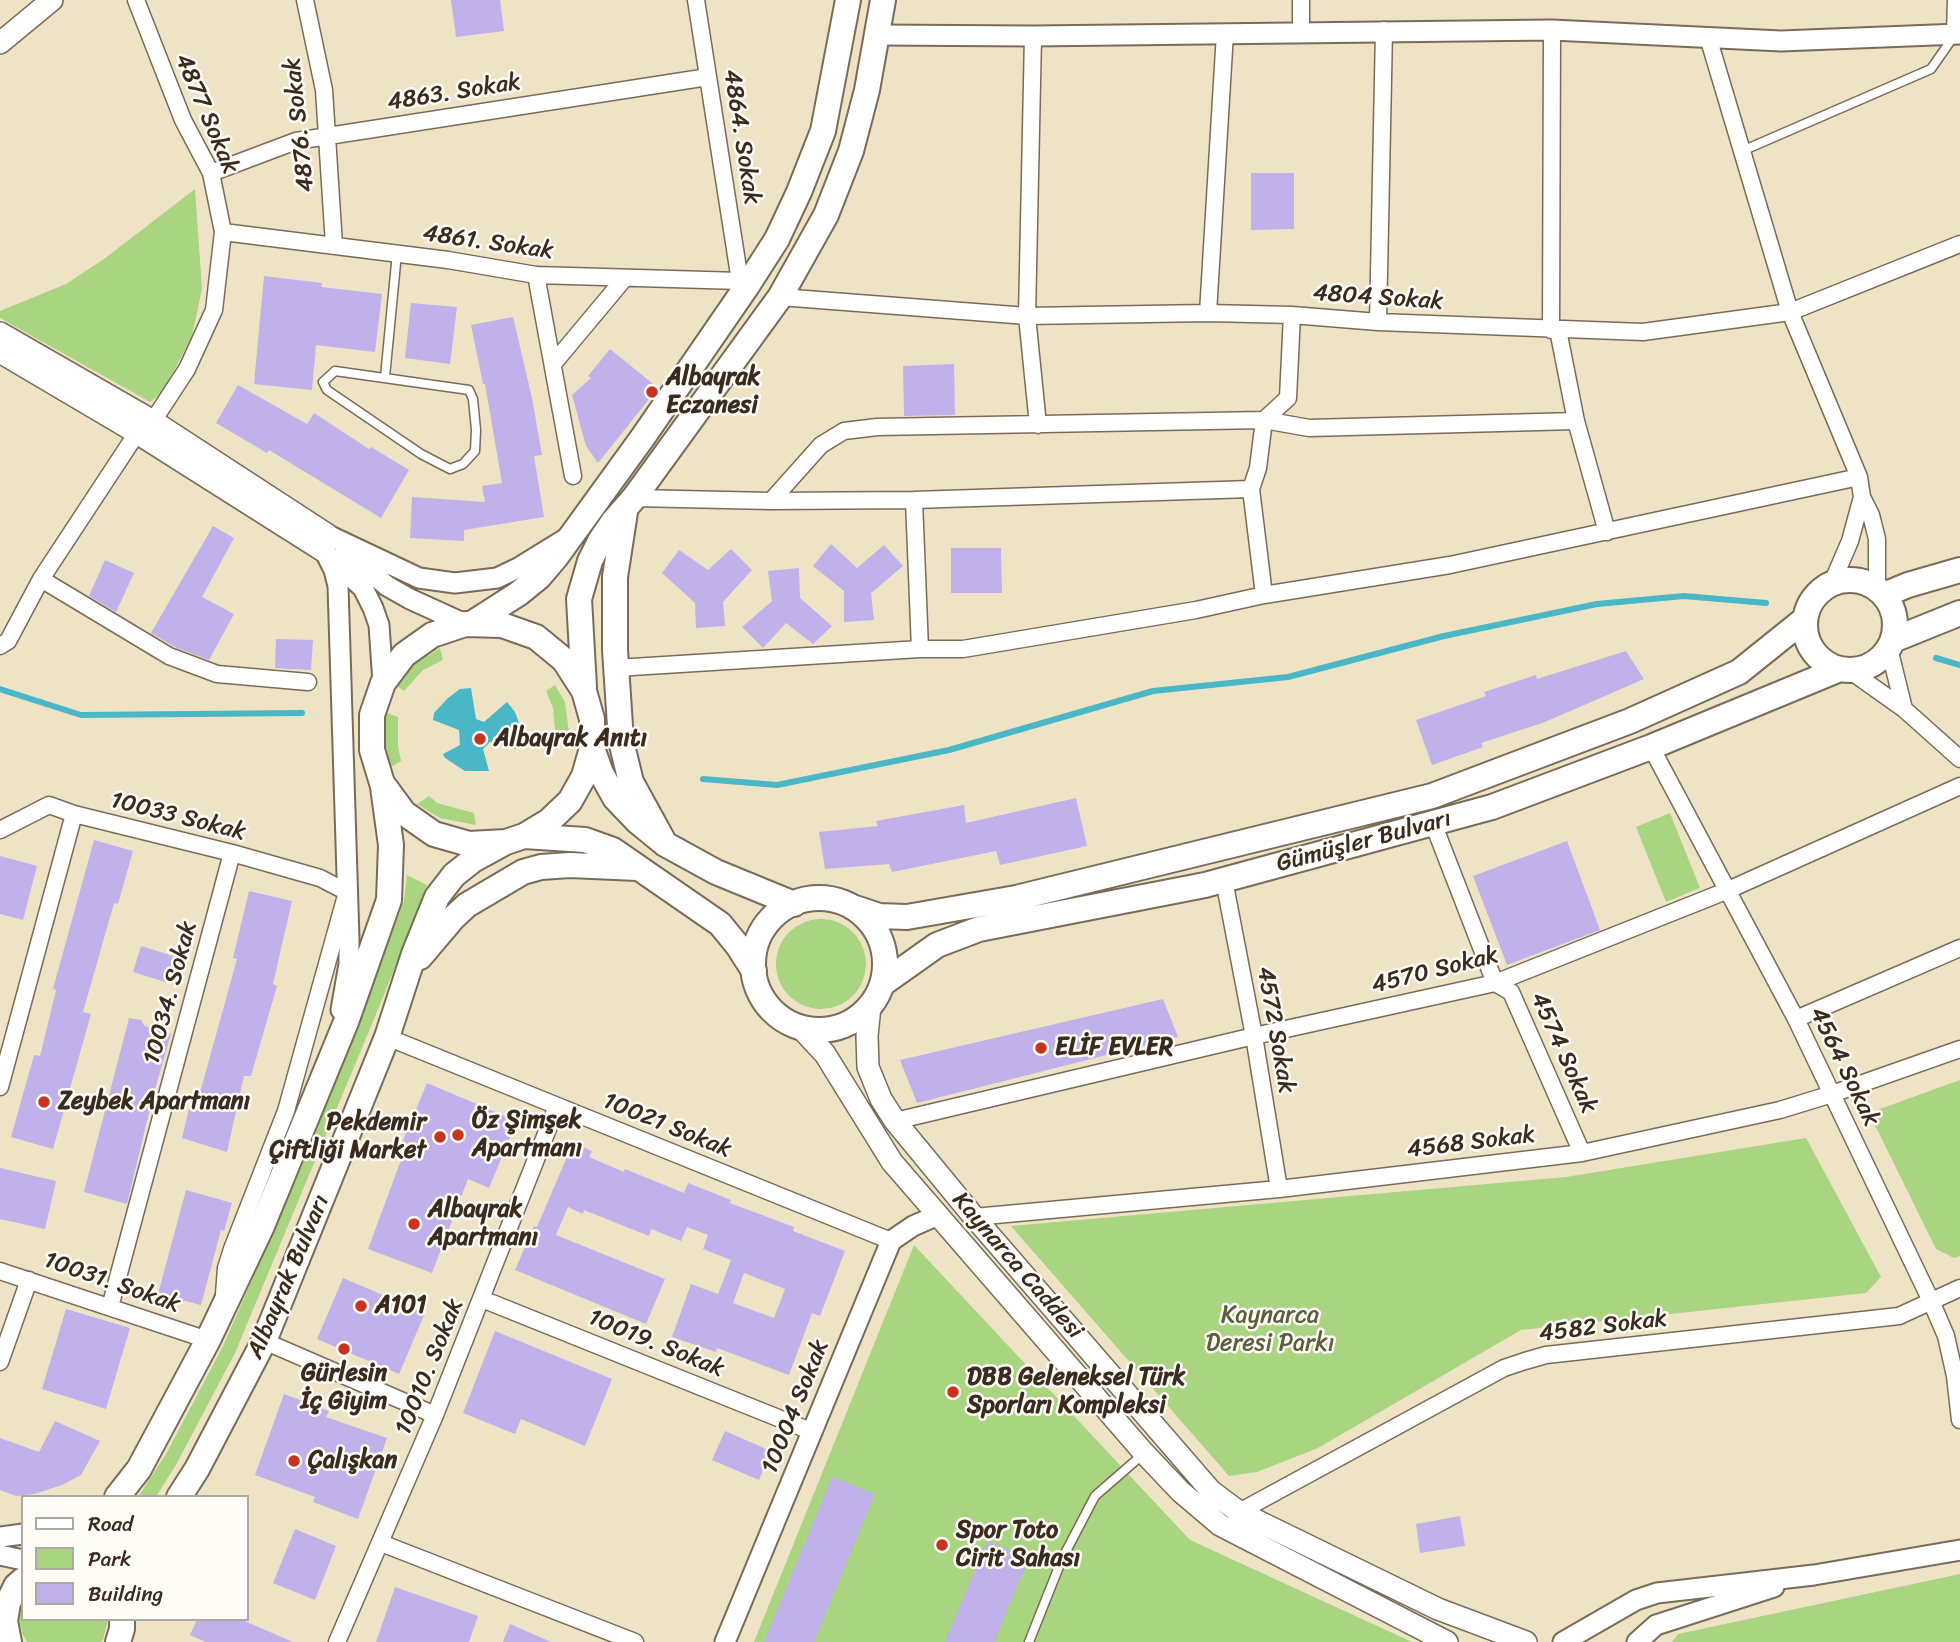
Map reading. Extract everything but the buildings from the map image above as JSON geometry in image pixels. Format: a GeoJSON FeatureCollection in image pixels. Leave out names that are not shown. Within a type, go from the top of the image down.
{"type":"FeatureCollection","features":[{"type":"Feature","properties":{"kind":"main road"},"geometry":{"type":"LineString","coordinates":[[0,43],[52,0]]}},
{"type":"Feature","properties":{"kind":"main road"},"geometry":{"type":"LineString","coordinates":[[848,0],[823,131],[783,227],[643,437],[539,577],[518,594],[468,624],[432,635],[404,655],[383,682],[372,715],[372,750],[382,783],[404,813],[434,834],[469,844],[515,839],[549,821],[570,801],[584,776],[592,748],[592,719],[584,691],[578,617],[582,583],[600,541],[780,297],[826,215],[851,151],[867,90],[883,0]]}},
{"type":"Feature","properties":{"kind":"main road"},"geometry":{"type":"LineString","coordinates":[[0,333],[327,544]]}},
{"type":"Feature","properties":{"kind":"main road"},"geometry":{"type":"LineString","coordinates":[[0,352],[145,427]]}},
{"type":"Feature","properties":{"kind":"main road"},"geometry":{"type":"LineString","coordinates":[[630,501],[615,577],[616,668],[621,741],[631,782],[665,844]]}},
{"type":"Feature","properties":{"kind":"main road"},"geometry":{"type":"LineString","coordinates":[[1881,592],[1960,570]]}},
{"type":"Feature","properties":{"kind":"main road"},"geometry":{"type":"LineString","coordinates":[[1841,580],[1860,581],[1881,592],[1893,612],[1895,621],[1891,644],[1883,656],[1868,667],[1844,670],[1823,661],[1810,647],[1807,638],[1805,619],[1811,602],[1824,588],[1841,580]]}},
{"type":"Feature","properties":{"kind":"main road"},"geometry":{"type":"LineString","coordinates":[[1891,644],[1960,613]]}},
{"type":"Feature","properties":{"kind":"main road","name":"Gümüşler Bulvarı"},"geometry":{"type":"LineString","coordinates":[[852,907],[879,916],[907,917],[1016,898],[1432,796],[1630,721],[1739,672],[1805,619]]}},
{"type":"Feature","properties":{"kind":"main road"},"geometry":{"type":"LineString","coordinates":[[468,624],[502,625],[536,637],[564,660],[584,691]]}},
{"type":"Feature","properties":{"kind":"main road","name":"Gümüşler Bulvarı"},"geometry":{"type":"LineString","coordinates":[[876,995],[937,945],[979,929],[1224,880],[1492,807],[1844,670]]}},
{"type":"Feature","properties":{"kind":"main road"},"geometry":{"type":"LineString","coordinates":[[592,748],[601,773],[615,798],[665,844],[716,872],[794,904],[809,899],[831,900],[852,907]]}},
{"type":"Feature","properties":{"kind":"main road","name":"Albayrak Bulvarı"},"geometry":{"type":"LineString","coordinates":[[119,1495],[139,1469],[208,1340],[291,1155],[346,1022],[389,900],[391,845],[382,783]]}},
{"type":"Feature","properties":{"kind":"main road","name":"Kaynarca Caddesi"},"geometry":{"type":"LineString","coordinates":[[515,839],[585,840],[613,850],[720,924],[754,971]]}},
{"type":"Feature","properties":{"kind":"main road","name":"Albayrak Bulvarı"},"geometry":{"type":"LineString","coordinates":[[179,1495],[197,1469],[264,1341],[387,1037],[425,926],[444,885],[473,860],[515,839]]}},
{"type":"Feature","properties":{"kind":"main road"},"geometry":{"type":"LineString","coordinates":[[409,972],[467,905],[523,872],[541,867],[570,865],[640,868]]}},
{"type":"Feature","properties":{"kind":"main road","name":"Kaynarca Caddesi"},"geometry":{"type":"LineString","coordinates":[[794,904],[770,920],[758,939],[753,961],[754,971],[756,983],[766,1003],[781,1018],[800,1027],[825,1054],[892,1163],[1144,1453],[1180,1491],[1220,1525],[1447,1642]]}},
{"type":"Feature","properties":{"kind":"main road","name":"Kaynarca Caddesi"},"geometry":{"type":"LineString","coordinates":[[852,907],[870,922],[881,941],[886,961],[867,1036],[869,1067],[881,1099],[895,1121],[974,1217],[1211,1491],[1240,1512],[1437,1609],[1526,1642]]}},
{"type":"Feature","properties":{"kind":"main road"},"geometry":{"type":"LineString","coordinates":[[800,1027],[821,1030],[841,1027],[860,1017],[876,995]]}},
{"type":"Feature","properties":{"kind":"main road"},"geometry":{"type":"LineString","coordinates":[[6,1632],[8,1603],[21,1582]]}},
{"type":"Feature","properties":{"kind":"street","name":"4877 Sokak"},"geometry":{"type":"LineString","coordinates":[[0,646],[8,641],[41,579],[187,369],[214,310],[223,232],[211,173],[183,120],[136,0]]}},
{"type":"Feature","properties":{"kind":"street","name":"4876. Sokak"},"geometry":{"type":"LineString","coordinates":[[305,0],[324,90],[334,245]]}},
{"type":"Feature","properties":{"kind":"street","name":"4864. Sokak"},"geometry":{"type":"LineString","coordinates":[[696,0],[743,284]]}},
{"type":"Feature","properties":{"kind":"street"},"geometry":{"type":"LineString","coordinates":[[1301,0],[1301,32]]}},
{"type":"Feature","properties":{"kind":"street"},"geometry":{"type":"LineString","coordinates":[[878,35],[1033,36],[1552,30],[1781,41],[1958,34],[1956,0]]}},
{"type":"Feature","properties":{"kind":"street"},"geometry":{"type":"LineString","coordinates":[[1378,322],[1384,30]]}},
{"type":"Feature","properties":{"kind":"street"},"geometry":{"type":"LineString","coordinates":[[1552,30],[1554,330],[1607,532]]}},
{"type":"Feature","properties":{"kind":"street"},"geometry":{"type":"LineString","coordinates":[[1208,313],[1225,33]]}},
{"type":"Feature","properties":{"kind":"street"},"geometry":{"type":"LineString","coordinates":[[1033,36],[1027,316],[1038,425]]}},
{"type":"Feature","properties":{"kind":"street"},"geometry":{"type":"LineString","coordinates":[[1708,37],[1790,312],[1859,477],[1862,497],[1871,515],[1877,539],[1881,592]]}},
{"type":"Feature","properties":{"kind":"street","name":"4863. Sokak"},"geometry":{"type":"LineString","coordinates":[[211,173],[296,141],[708,77]]}},
{"type":"Feature","properties":{"kind":"street","name":"4861. Sokak"},"geometry":{"type":"LineString","coordinates":[[223,232],[397,253],[536,275],[743,284]]}},
{"type":"Feature","properties":{"kind":"street","name":"4804 Sokak"},"geometry":{"type":"LineString","coordinates":[[780,297],[1027,316],[1292,314],[1378,322],[1643,332],[1790,312],[1960,244]]}},
{"type":"Feature","properties":{"kind":"street"},"geometry":{"type":"LineString","coordinates":[[536,275],[573,476]]}},
{"type":"Feature","properties":{"kind":"street"},"geometry":{"type":"LineString","coordinates":[[553,364],[624,279]]}},
{"type":"Feature","properties":{"kind":"street"},"geometry":{"type":"LineString","coordinates":[[1264,595],[1251,489],[1258,468],[1264,420],[1288,398],[1292,314]]}},
{"type":"Feature","properties":{"kind":"street"},"geometry":{"type":"LineString","coordinates":[[771,501],[821,445],[844,431],[877,427],[1264,420],[1309,428],[1576,421]]}},
{"type":"Feature","properties":{"kind":"street"},"geometry":{"type":"LineString","coordinates":[[616,668],[920,649],[963,649],[1450,565],[1859,477]]}},
{"type":"Feature","properties":{"kind":"street"},"geometry":{"type":"LineString","coordinates":[[630,501],[914,500],[1251,489]]}},
{"type":"Feature","properties":{"kind":"street"},"geometry":{"type":"LineString","coordinates":[[1832,583],[1850,541],[1862,497]]}},
{"type":"Feature","properties":{"kind":"street"},"geometry":{"type":"LineString","coordinates":[[914,500],[920,649]]}},
{"type":"Feature","properties":{"kind":"street"},"geometry":{"type":"LineString","coordinates":[[327,544],[419,578],[456,583],[497,578],[571,535]]}},
{"type":"Feature","properties":{"kind":"street"},"geometry":{"type":"LineString","coordinates":[[327,544],[387,586],[468,624]]}},
{"type":"Feature","properties":{"kind":"street"},"geometry":{"type":"LineString","coordinates":[[327,544],[363,588],[373,608],[379,625],[383,682]]}},
{"type":"Feature","properties":{"kind":"street"},"geometry":{"type":"LineString","coordinates":[[327,544],[338,586],[349,964],[330,1060]]}},
{"type":"Feature","properties":{"kind":"street"},"geometry":{"type":"LineString","coordinates":[[41,579],[169,656],[217,674],[308,682]]}},
{"type":"Feature","properties":{"kind":"street"},"geometry":{"type":"LineString","coordinates":[[1891,644],[1904,709]]}},
{"type":"Feature","properties":{"kind":"street"},"geometry":{"type":"LineString","coordinates":[[1844,670],[1904,709],[1960,759]]}},
{"type":"Feature","properties":{"kind":"street","name":"4564 Sokak"},"geometry":{"type":"LineString","coordinates":[[1651,747],[1796,1019],[1931,1301],[1947,1336],[1957,1376],[1960,1420]]}},
{"type":"Feature","properties":{"kind":"street","name":"4570 Sokak"},"geometry":{"type":"LineString","coordinates":[[895,1121],[1254,1036],[1494,983],[1726,891],[1960,786]]}},
{"type":"Feature","properties":{"kind":"street","name":"10033 Sokak"},"geometry":{"type":"LineString","coordinates":[[0,830],[49,805],[320,878],[347,892]]}},
{"type":"Feature","properties":{"kind":"street"},"geometry":{"type":"LineString","coordinates":[[0,1087],[75,814]]}},
{"type":"Feature","properties":{"kind":"street","name":"4574 Sokak"},"geometry":{"type":"LineString","coordinates":[[1433,823],[1494,983],[1511,992],[1582,1153]]}},
{"type":"Feature","properties":{"kind":"street","name":"10034. Sokak"},"geometry":{"type":"LineString","coordinates":[[110,1307],[232,853]]}},
{"type":"Feature","properties":{"kind":"street","name":"4572 Sokak"},"geometry":{"type":"LineString","coordinates":[[1224,880],[1254,1036],[1279,1189]]}},
{"type":"Feature","properties":{"kind":"street","name":"Albayrak Bulvarı"},"geometry":{"type":"LineString","coordinates":[[225,1303],[223,1289],[232,1249],[286,1111],[347,892]]}},
{"type":"Feature","properties":{"kind":"street"},"geometry":{"type":"LineString","coordinates":[[1796,1019],[1960,948]]}},
{"type":"Feature","properties":{"kind":"street","name":"10021 Sokak"},"geometry":{"type":"LineString","coordinates":[[387,1037],[891,1241]]}},
{"type":"Feature","properties":{"kind":"street","name":"4568 Sokak"},"geometry":{"type":"LineString","coordinates":[[974,1217],[1279,1189],[1582,1153],[1780,1110],[1960,1049]]}},
{"type":"Feature","properties":{"kind":"street","name":"10010. Sokak"},"geometry":{"type":"LineString","coordinates":[[337,1642],[435,1415],[557,1106]]}},
{"type":"Feature","properties":{"kind":"street","name":"Albayrak Bulvarı"},"geometry":{"type":"LineString","coordinates":[[286,1111],[291,1155]]}},
{"type":"Feature","properties":{"kind":"street"},"geometry":{"type":"LineString","coordinates":[[891,1241],[913,1226],[938,1215]]}},
{"type":"Feature","properties":{"kind":"street","name":"10004 Sokak"},"geometry":{"type":"LineString","coordinates":[[725,1642],[891,1241]]}},
{"type":"Feature","properties":{"kind":"street","name":"10031. Sokak"},"geometry":{"type":"LineString","coordinates":[[0,1270],[208,1340]]}},
{"type":"Feature","properties":{"kind":"street"},"geometry":{"type":"LineString","coordinates":[[0,1362],[29,1280]]}},
{"type":"Feature","properties":{"kind":"street","name":"4582 Sokak"},"geometry":{"type":"LineString","coordinates":[[1240,1512],[1504,1368],[1525,1361],[1546,1355],[1899,1316],[1960,1288]]}},
{"type":"Feature","properties":{"kind":"street","name":"10019. Sokak"},"geometry":{"type":"LineString","coordinates":[[482,1299],[813,1432]]}},
{"type":"Feature","properties":{"kind":"street"},"geometry":{"type":"LineString","coordinates":[[264,1341],[435,1415]]}},
{"type":"Feature","properties":{"kind":"street"},"geometry":{"type":"LineString","coordinates":[[110,1495],[139,1469]]}},
{"type":"Feature","properties":{"kind":"street"},"geometry":{"type":"LineString","coordinates":[[0,1537],[21,1534]]}},
{"type":"Feature","properties":{"kind":"street"},"geometry":{"type":"LineString","coordinates":[[381,1543],[635,1642]]}},
{"type":"Feature","properties":{"kind":"street"},"geometry":{"type":"LineString","coordinates":[[1563,1642],[1636,1600],[1657,1592],[1814,1575],[1960,1550]]}},
{"type":"Feature","properties":{"kind":"street"},"geometry":{"type":"LineString","coordinates":[[0,1555],[21,1560]]}},
{"type":"Feature","properties":{"kind":"street"},"geometry":{"type":"LineString","coordinates":[[1637,1642],[1657,1625],[1814,1575]]}},
{"type":"Feature","properties":{"kind":"lane"},"geometry":{"type":"LineString","coordinates":[[1742,151],[1931,69],[1958,34]]}},
{"type":"Feature","properties":{"kind":"lane"},"geometry":{"type":"LineString","coordinates":[[385,377],[397,253]]}},
{"type":"Feature","properties":{"kind":"lane"},"geometry":{"type":"LineString","coordinates":[[335,371],[385,377],[469,390],[473,399],[477,430],[475,451],[463,464],[450,468],[421,454],[327,390],[323,382],[335,371]]}},
{"type":"Feature","properties":{"kind":"lane"},"geometry":{"type":"LineString","coordinates":[[1029,1642],[1062,1559],[1095,1496],[1144,1453]]}},
{"type":"Feature","properties":{"kind":"green space"},"geometry":{"type":"Polygon","coordinates":[[[195,189],[202,289],[192,336],[163,392],[150,402],[0,318],[0,311],[66,284],[104,259],[195,189]]]}},
{"type":"Feature","properties":{"kind":"green space"},"geometry":{"type":"Polygon","coordinates":[[[440,648],[443,660],[423,670],[404,691],[396,685],[410,667],[440,648]]]}},
{"type":"Feature","properties":{"kind":"green space"},"geometry":{"type":"Polygon","coordinates":[[[555,685],[565,702],[570,740],[556,740],[553,708],[546,691],[555,685]]]}},
{"type":"Feature","properties":{"kind":"green space"},"geometry":{"type":"Polygon","coordinates":[[[387,713],[398,717],[401,761],[391,767],[386,751],[387,713]]]}},
{"type":"Feature","properties":{"kind":"green space"},"geometry":{"type":"Polygon","coordinates":[[[429,796],[437,803],[474,813],[476,825],[440,818],[417,804],[429,796]]]}},
{"type":"Feature","properties":{"kind":"green space"},"geometry":{"type":"Polygon","coordinates":[[[1670,813],[1700,888],[1666,902],[1636,827],[1670,813]]]}},
{"type":"Feature","properties":{"kind":"green space"},"geometry":{"type":"Polygon","coordinates":[[[407,875],[427,885],[235,1353],[157,1495],[139,1495],[166,1454],[223,1346],[309,1150],[404,901],[407,875]]]}},
{"type":"Feature","properties":{"kind":"green space"},"geometry":{"type":"Polygon","coordinates":[[[821,919],[838,922],[853,932],[863,947],[866,964],[863,981],[853,996],[838,1006],[821,1009],[804,1006],[789,996],[779,981],[776,964],[779,947],[789,932],[804,922],[821,919]]]}},
{"type":"Feature","properties":{"kind":"green space"},"geometry":{"type":"Polygon","coordinates":[[[1960,1080],[1960,1256],[1954,1258],[1936,1249],[1869,1113],[1960,1080]]]}},
{"type":"Feature","properties":{"kind":"green space","name":"Kaynarca Deresi Parkı"},"geometry":{"type":"Polygon","coordinates":[[[1806,1138],[1881,1277],[1866,1293],[1521,1330],[1318,1448],[1257,1472],[1229,1476],[1011,1226],[1566,1177],[1806,1138]]]}},
{"type":"Feature","properties":{"kind":"green space","name":"DBB Geleneksel Türk Sporları Kompleksi"},"geometry":{"type":"Polygon","coordinates":[[[914,1245],[1190,1540],[1412,1642],[754,1642],[914,1245]]]}},
{"type":"Feature","properties":{"kind":"green space"},"geometry":{"type":"Polygon","coordinates":[[[1960,1574],[1960,1642],[1672,1642],[1678,1634],[1960,1574]]]}},
{"type":"Feature","properties":{"kind":"green space"},"geometry":{"type":"Polygon","coordinates":[[[21,1611],[21,1621],[108,1621],[101,1642],[27,1642],[19,1619],[21,1611]]]}},
{"type":"Feature","properties":{"kind":"water"},"geometry":{"type":"Polygon","coordinates":[[[471,688],[476,719],[484,722],[507,702],[519,723],[516,749],[490,742],[483,749],[489,771],[465,771],[445,758],[443,754],[460,745],[459,730],[433,720],[434,713],[448,698],[460,689],[471,688]]]}},
{"type":"Feature","properties":{"kind":"waterway"},"geometry":{"type":"LineString","coordinates":[[703,779],[777,785],[949,750],[1153,691],[1288,677],[1444,636],[1597,604],[1684,596],[1766,603]]}},
{"type":"Feature","properties":{"kind":"waterway"},"geometry":{"type":"LineString","coordinates":[[1936,658],[1960,665]]}},
{"type":"Feature","properties":{"kind":"waterway"},"geometry":{"type":"LineString","coordinates":[[0,689],[81,715],[302,713]]}},
{"type":"Feature","properties":{"kind":"place","name":"Albayrak Eczanesi"},"geometry":{"type":"Point","coordinates":[652,392]}},
{"type":"Feature","properties":{"kind":"place","name":"Albayrak Anıtı"},"geometry":{"type":"Point","coordinates":[480,739]}},
{"type":"Feature","properties":{"kind":"place","name":"ELİF EVLER"},"geometry":{"type":"Point","coordinates":[1041,1048]}},
{"type":"Feature","properties":{"kind":"place","name":"Zeybek Apartmanı"},"geometry":{"type":"Point","coordinates":[44,1102]}},
{"type":"Feature","properties":{"kind":"place","name":"Öz Şimşek Apartmanı"},"geometry":{"type":"Point","coordinates":[458,1135]}},
{"type":"Feature","properties":{"kind":"place","name":"Pekdemir Çiftliği Market"},"geometry":{"type":"Point","coordinates":[440,1137]}},
{"type":"Feature","properties":{"kind":"place","name":"Albayrak Apartmanı"},"geometry":{"type":"Point","coordinates":[414,1224]}},
{"type":"Feature","properties":{"kind":"place","name":"A101"},"geometry":{"type":"Point","coordinates":[361,1306]}},
{"type":"Feature","properties":{"kind":"place","name":"Gürlesin İç Giyim"},"geometry":{"type":"Point","coordinates":[344,1349]}},
{"type":"Feature","properties":{"kind":"place","name":"DBB Geleneksel Türk Sporları Kompleksi"},"geometry":{"type":"Point","coordinates":[953,1392]}},
{"type":"Feature","properties":{"kind":"place","name":"Çalışkan"},"geometry":{"type":"Point","coordinates":[294,1461]}},
{"type":"Feature","properties":{"kind":"place","name":"Spor Toto Cirit Sahası"},"geometry":{"type":"Point","coordinates":[942,1545]}}]}
